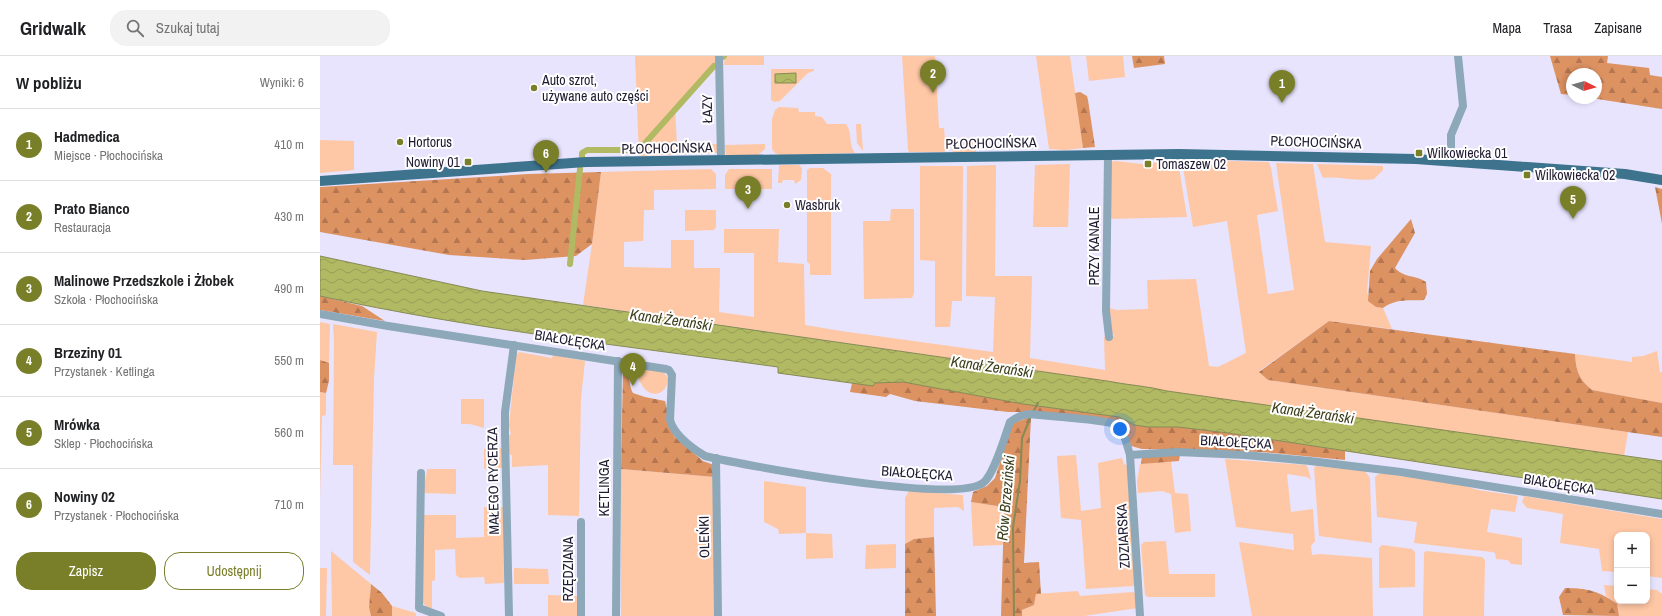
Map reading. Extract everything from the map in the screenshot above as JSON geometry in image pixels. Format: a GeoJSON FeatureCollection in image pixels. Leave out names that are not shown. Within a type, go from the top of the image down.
{"type":"FeatureCollection","features":[{"type":"Feature","properties":{"kind":"main road","name":"PŁOCHOCIŃSKA"},"geometry":{"type":"LineString","coordinates":[[320,181],[586,162],[1179,154],[1416,159],[1625,174],[1662,180]]}},
{"type":"Feature","properties":{"kind":"street","name":"ŁAZY"},"geometry":{"type":"LineString","coordinates":[[719,56],[721,161]]}},
{"type":"Feature","properties":{"kind":"street"},"geometry":{"type":"LineString","coordinates":[[1451,162],[1451,135],[1463,106],[1458,56]]}},
{"type":"Feature","properties":{"kind":"street","name":"PRZY KANALE"},"geometry":{"type":"LineString","coordinates":[[1108,156],[1106,311],[1109,337]]}},
{"type":"Feature","properties":{"kind":"street","name":"BIAŁOŁĘCKA"},"geometry":{"type":"LineString","coordinates":[[320,314],[669,370],[672,375],[671,426],[694,450],[705,456],[794,474],[918,489],[967,488],[978,486],[986,480],[991,473],[1010,422],[1022,414],[1113,423],[1118,426],[1123,435],[1130,455],[1178,452],[1245,455],[1310,461],[1400,472],[1662,514]]}},
{"type":"Feature","properties":{"kind":"street","name":"MAŁEGO RYCERZA"},"geometry":{"type":"LineString","coordinates":[[508,616],[505,428],[514,345]]}},
{"type":"Feature","properties":{"kind":"street","name":"KETLINGA"},"geometry":{"type":"LineString","coordinates":[[616,616],[618,361]]}},
{"type":"Feature","properties":{"kind":"street","name":"ZDZIARSKA"},"geometry":{"type":"LineString","coordinates":[[1130,455],[1140,616]]}},
{"type":"Feature","properties":{"kind":"street","name":"OLEŃKI"},"geometry":{"type":"LineString","coordinates":[[716,458],[718,616]]}},
{"type":"Feature","properties":{"kind":"street"},"geometry":{"type":"LineString","coordinates":[[421,473],[419,608],[441,616]]}},
{"type":"Feature","properties":{"kind":"street","name":"RZĘDZIANA"},"geometry":{"type":"LineString","coordinates":[[581,616],[582,522]]}},
{"type":"Feature","properties":{"kind":"shaded area"},"geometry":{"type":"Polygon","coordinates":[[[635,56],[716,56],[716,64],[675,108],[677,145],[717,144],[717,153],[639,156],[635,56]]]}},
{"type":"Feature","properties":{"kind":"shaded area"},"geometry":{"type":"Polygon","coordinates":[[[725,56],[764,56],[764,65],[724,65],[725,56]]]}},
{"type":"Feature","properties":{"kind":"shaded area"},"geometry":{"type":"Polygon","coordinates":[[[902,56],[935,56],[939,128],[944,128],[946,150],[944,152],[909,152],[908,150],[902,56]]]}},
{"type":"Feature","properties":{"kind":"shaded area"},"geometry":{"type":"Polygon","coordinates":[[[1036,56],[1070,56],[1083,148],[1066,150],[1049,149],[1036,56]]]}},
{"type":"Feature","properties":{"kind":"shaded area"},"geometry":{"type":"Polygon","coordinates":[[[1086,56],[1123,56],[1125,77],[1089,81],[1086,56]]]}},
{"type":"Feature","properties":{"kind":"shaded area"},"geometry":{"type":"Polygon","coordinates":[[[771,69],[814,69],[814,71],[808,73],[780,101],[774,102],[771,100],[771,69]]]}},
{"type":"Feature","properties":{"kind":"shaded area"},"geometry":{"type":"Polygon","coordinates":[[[779,107],[798,108],[799,112],[815,112],[815,116],[822,117],[827,124],[846,124],[855,153],[780,155],[775,153],[772,149],[772,119],[775,110],[779,107]]]}},
{"type":"Feature","properties":{"kind":"shaded area"},"geometry":{"type":"Polygon","coordinates":[[[856,124],[861,124],[863,151],[857,143],[856,124]]]}},
{"type":"Feature","properties":{"kind":"shaded area"},"geometry":{"type":"Polygon","coordinates":[[[975,138],[976,152],[954,153],[952,150],[952,140],[975,138]]]}},
{"type":"Feature","properties":{"kind":"shaded area"},"geometry":{"type":"Polygon","coordinates":[[[320,140],[354,141],[354,170],[320,173],[320,140]]]}},
{"type":"Feature","properties":{"kind":"shaded area"},"geometry":{"type":"Polygon","coordinates":[[[765,144],[765,149],[758,155],[726,156],[725,145],[765,144]]]}},
{"type":"Feature","properties":{"kind":"shaded area"},"geometry":{"type":"Polygon","coordinates":[[[1190,160],[1269,162],[1278,211],[1257,215],[1268,294],[1294,290],[1276,163],[1313,164],[1325,242],[1371,246],[1367,293],[1376,307],[1383,308],[1392,329],[1329,321],[1259,371],[1268,380],[1628,432],[1624,456],[1167,391],[583,305],[601,172],[711,169],[716,174],[716,189],[654,190],[654,210],[644,210],[643,241],[624,242],[624,267],[671,268],[671,240],[694,240],[694,268],[720,268],[719,312],[754,317],[754,253],[724,253],[724,229],[779,229],[778,262],[804,264],[805,325],[993,352],[995,297],[966,296],[967,166],[996,165],[995,276],[1032,276],[1030,358],[1105,370],[1104,337],[1114,336],[1110,330],[1109,308],[1117,310],[1148,309],[1147,280],[1196,279],[1209,366],[1218,367],[1246,353],[1227,221],[1193,227],[1183,168],[1185,163],[1190,160]]]}},
{"type":"Feature","properties":{"kind":"shaded area"},"geometry":{"type":"Polygon","coordinates":[[[1116,161],[1150,165],[1150,163],[1178,161],[1187,217],[1109,219],[1110,162],[1116,161]]]}},
{"type":"Feature","properties":{"kind":"shaded area"},"geometry":{"type":"Polygon","coordinates":[[[1070,164],[1068,227],[1033,227],[1035,165],[1070,164]]]}},
{"type":"Feature","properties":{"kind":"shaded area"},"geometry":{"type":"Polygon","coordinates":[[[1317,164],[1383,166],[1383,170],[1374,179],[1368,180],[1323,178],[1317,164]]]}},
{"type":"Feature","properties":{"kind":"shaded area"},"geometry":{"type":"Polygon","coordinates":[[[779,165],[799,165],[802,168],[801,180],[795,184],[794,180],[783,180],[782,183],[778,183],[779,165]]]}},
{"type":"Feature","properties":{"kind":"shaded area"},"geometry":{"type":"Polygon","coordinates":[[[920,166],[963,166],[962,301],[952,301],[950,327],[935,327],[935,261],[920,260],[920,166]]]}},
{"type":"Feature","properties":{"kind":"shaded area"},"geometry":{"type":"Polygon","coordinates":[[[810,168],[823,168],[831,174],[831,275],[810,275],[810,264],[807,262],[807,170],[810,168]]]}},
{"type":"Feature","properties":{"kind":"shaded area"},"geometry":{"type":"Polygon","coordinates":[[[729,169],[772,169],[772,189],[725,189],[725,175],[729,169]]]}},
{"type":"Feature","properties":{"kind":"shaded area"},"geometry":{"type":"Polygon","coordinates":[[[891,209],[914,209],[914,293],[912,298],[864,299],[863,221],[890,221],[891,209]]]}},
{"type":"Feature","properties":{"kind":"shaded area"},"geometry":{"type":"Polygon","coordinates":[[[685,210],[716,210],[716,227],[714,230],[685,231],[685,210]]]}},
{"type":"Feature","properties":{"kind":"shaded area"},"geometry":{"type":"Polygon","coordinates":[[[320,322],[330,324],[329,363],[320,360],[320,322]]]}},
{"type":"Feature","properties":{"kind":"shaded area"},"geometry":{"type":"Polygon","coordinates":[[[333,324],[377,332],[374,378],[370,575],[353,562],[353,465],[333,465],[333,324]]]}},
{"type":"Feature","properties":{"kind":"shaded area"},"geometry":{"type":"Polygon","coordinates":[[[1657,351],[1660,372],[1662,372],[1662,403],[1592,390],[1581,378],[1576,365],[1575,354],[1632,362],[1632,357],[1643,356],[1657,351]]]}},
{"type":"Feature","properties":{"kind":"shaded area"},"geometry":{"type":"Polygon","coordinates":[[[519,352],[552,358],[553,355],[585,361],[581,398],[579,516],[548,515],[548,465],[512,467],[512,455],[508,454],[508,436],[511,434],[509,426],[516,355],[519,352]]]}},
{"type":"Feature","properties":{"kind":"shaded area"},"geometry":{"type":"Polygon","coordinates":[[[634,367],[663,371],[668,378],[666,387],[660,393],[656,394],[648,392],[641,384],[634,367]]]}},
{"type":"Feature","properties":{"kind":"shaded area"},"geometry":{"type":"Polygon","coordinates":[[[320,392],[326,393],[326,415],[322,416],[320,499],[320,392]]]}},
{"type":"Feature","properties":{"kind":"shaded area"},"geometry":{"type":"Polygon","coordinates":[[[461,399],[484,399],[484,428],[470,424],[461,424],[461,399]]]}},
{"type":"Feature","properties":{"kind":"shaded area"},"geometry":{"type":"Polygon","coordinates":[[[502,448],[502,468],[484,469],[484,449],[502,448]]]}},
{"type":"Feature","properties":{"kind":"shaded area"},"geometry":{"type":"Polygon","coordinates":[[[1076,455],[1081,511],[1101,508],[1098,463],[1122,458],[1124,464],[1128,466],[1136,584],[1134,586],[1086,589],[1081,520],[1061,518],[1057,456],[1076,455]]]}},
{"type":"Feature","properties":{"kind":"shaded area"},"geometry":{"type":"Polygon","coordinates":[[[1225,459],[1306,465],[1311,480],[1307,477],[1287,474],[1291,512],[1313,509],[1315,541],[1311,546],[1312,555],[1320,554],[1372,558],[1373,616],[1252,616],[1239,542],[1294,550],[1293,534],[1236,527],[1225,459]]]}},
{"type":"Feature","properties":{"kind":"shaded area"},"geometry":{"type":"Polygon","coordinates":[[[1171,461],[1175,493],[1188,494],[1191,531],[1175,533],[1171,494],[1162,491],[1138,493],[1137,482],[1140,464],[1171,461]]]}},
{"type":"Feature","properties":{"kind":"shaded area"},"geometry":{"type":"Polygon","coordinates":[[[1316,466],[1365,471],[1370,478],[1372,543],[1319,536],[1314,468],[1316,466]]]}},
{"type":"Feature","properties":{"kind":"shaded area"},"geometry":{"type":"Polygon","coordinates":[[[427,469],[456,469],[456,494],[422,493],[427,469]]]}},
{"type":"Feature","properties":{"kind":"shaded area"},"geometry":{"type":"Polygon","coordinates":[[[621,469],[715,477],[714,616],[621,616],[621,469]]]}},
{"type":"Feature","properties":{"kind":"shaded area"},"geometry":{"type":"Polygon","coordinates":[[[1380,473],[1458,484],[1478,490],[1518,496],[1515,512],[1491,509],[1487,532],[1522,538],[1522,565],[1511,564],[1508,560],[1496,559],[1495,553],[1492,552],[1414,543],[1417,522],[1377,517],[1375,477],[1380,473]]]}},
{"type":"Feature","properties":{"kind":"shaded area"},"geometry":{"type":"Polygon","coordinates":[[[764,481],[806,487],[806,533],[779,534],[778,529],[764,522],[764,481]]]}},
{"type":"Feature","properties":{"kind":"shaded area"},"geometry":{"type":"Polygon","coordinates":[[[909,491],[963,495],[964,511],[958,507],[934,508],[934,537],[914,539],[905,544],[905,498],[909,491]]]}},
{"type":"Feature","properties":{"kind":"shaded area"},"geometry":{"type":"Polygon","coordinates":[[[1524,496],[1662,519],[1662,578],[1650,576],[1650,532],[1614,532],[1614,572],[1602,571],[1599,549],[1560,543],[1563,514],[1527,508],[1522,502],[1524,496]]]}},
{"type":"Feature","properties":{"kind":"shaded area"},"geometry":{"type":"Polygon","coordinates":[[[971,502],[997,506],[1005,513],[1003,545],[973,546],[971,502]]]}},
{"type":"Feature","properties":{"kind":"shaded area"},"geometry":{"type":"Polygon","coordinates":[[[484,507],[503,507],[504,583],[485,584],[484,577],[460,578],[456,575],[455,549],[435,550],[435,580],[432,581],[432,608],[428,608],[421,601],[422,515],[456,515],[456,538],[484,537],[484,507]]]}},
{"type":"Feature","properties":{"kind":"shaded area"},"geometry":{"type":"Polygon","coordinates":[[[806,533],[832,534],[833,558],[806,559],[806,533]]]}},
{"type":"Feature","properties":{"kind":"shaded area"},"geometry":{"type":"Polygon","coordinates":[[[1166,541],[1169,574],[1215,574],[1215,597],[1148,597],[1145,595],[1141,545],[1144,542],[1166,541]]]}},
{"type":"Feature","properties":{"kind":"shaded area"},"geometry":{"type":"Polygon","coordinates":[[[896,544],[896,568],[865,569],[866,545],[896,544]]]}},
{"type":"Feature","properties":{"kind":"shaded area"},"geometry":{"type":"Polygon","coordinates":[[[1382,545],[1412,549],[1415,552],[1415,587],[1379,588],[1379,548],[1382,545]]]}},
{"type":"Feature","properties":{"kind":"shaded area"},"geometry":{"type":"Polygon","coordinates":[[[331,551],[371,584],[369,607],[371,616],[332,616],[331,551]]]}},
{"type":"Feature","properties":{"kind":"shaded area"},"geometry":{"type":"Polygon","coordinates":[[[1426,551],[1482,557],[1485,560],[1484,616],[1423,616],[1424,553],[1426,551]]]}},
{"type":"Feature","properties":{"kind":"shaded area"},"geometry":{"type":"Polygon","coordinates":[[[320,568],[327,568],[326,616],[320,616],[320,568]]]}},
{"type":"Feature","properties":{"kind":"shaded area"},"geometry":{"type":"Polygon","coordinates":[[[514,568],[548,569],[549,584],[514,584],[514,568]]]}},
{"type":"Feature","properties":{"kind":"shaded area"},"geometry":{"type":"Polygon","coordinates":[[[1604,585],[1614,586],[1614,602],[1606,596],[1604,585]]]}},
{"type":"Feature","properties":{"kind":"shaded area"},"geometry":{"type":"Polygon","coordinates":[[[1650,589],[1657,590],[1662,594],[1662,616],[1619,616],[1617,604],[1650,604],[1650,589]]]}},
{"type":"Feature","properties":{"kind":"shaded area"},"geometry":{"type":"Polygon","coordinates":[[[1078,591],[1080,596],[1133,592],[1136,594],[1138,608],[1084,616],[1022,616],[1022,610],[1034,605],[1036,594],[1078,591]]]}},
{"type":"Feature","properties":{"kind":"shaded area"},"geometry":{"type":"Polygon","coordinates":[[[548,595],[577,596],[577,616],[548,616],[548,595]]]}},
{"type":"Feature","properties":{"kind":"shaded area"},"geometry":{"type":"Polygon","coordinates":[[[392,606],[416,613],[416,616],[392,616],[392,606]]]}},
{"type":"Feature","properties":{"kind":"green space"},"geometry":{"type":"Polygon","coordinates":[[[1132,56],[1164,56],[1165,64],[1134,68],[1132,56]]]}},
{"type":"Feature","properties":{"kind":"green space"},"geometry":{"type":"Polygon","coordinates":[[[1550,56],[1608,56],[1607,63],[1649,68],[1650,75],[1662,77],[1662,109],[1602,100],[1602,68],[1566,68],[1566,94],[1561,94],[1550,56]]]}},
{"type":"Feature","properties":{"kind":"green space"},"geometry":{"type":"Polygon","coordinates":[[[1080,92],[1087,96],[1095,147],[1083,148],[1075,93],[1080,92]]]}},
{"type":"Feature","properties":{"kind":"green space"},"geometry":{"type":"Polygon","coordinates":[[[601,172],[592,244],[576,256],[525,260],[449,255],[320,232],[320,187],[528,174],[601,172]]]}},
{"type":"Feature","properties":{"kind":"green space"},"geometry":{"type":"Polygon","coordinates":[[[1655,187],[1662,189],[1662,224],[1655,187]]]}},
{"type":"Feature","properties":{"kind":"green space"},"geometry":{"type":"Polygon","coordinates":[[[1411,219],[1415,233],[1395,268],[1403,274],[1426,282],[1427,294],[1424,300],[1398,301],[1383,308],[1376,307],[1368,301],[1370,271],[1377,259],[1411,219]]]}},
{"type":"Feature","properties":{"kind":"green space"},"geometry":{"type":"Polygon","coordinates":[[[320,296],[362,306],[385,321],[320,310],[320,296]]]}},
{"type":"Feature","properties":{"kind":"green space"},"geometry":{"type":"Polygon","coordinates":[[[1329,321],[1575,354],[1579,374],[1592,390],[1662,403],[1662,437],[1268,380],[1259,372],[1329,321]]]}},
{"type":"Feature","properties":{"kind":"green space"},"geometry":{"type":"Polygon","coordinates":[[[320,360],[329,363],[329,381],[326,393],[320,392],[320,360]]]}},
{"type":"Feature","properties":{"kind":"green space"},"geometry":{"type":"Polygon","coordinates":[[[623,371],[627,372],[633,393],[665,401],[674,436],[703,461],[714,465],[715,477],[621,469],[623,371]]]}},
{"type":"Feature","properties":{"kind":"green space"},"geometry":{"type":"Polygon","coordinates":[[[903,382],[1023,404],[1119,417],[1134,425],[1148,427],[1178,427],[1228,433],[1345,451],[1345,460],[1261,452],[1142,449],[1131,446],[1124,429],[1115,421],[1110,420],[1027,412],[1008,412],[915,401],[890,394],[886,397],[850,392],[852,383],[873,386],[875,383],[903,382]]]}},
{"type":"Feature","properties":{"kind":"green space"},"geometry":{"type":"Polygon","coordinates":[[[1031,417],[1024,563],[1039,562],[1041,594],[1036,594],[1034,605],[1022,610],[1022,616],[1001,616],[1004,513],[997,506],[971,502],[973,492],[987,486],[995,478],[1013,423],[1031,417]]]}},
{"type":"Feature","properties":{"kind":"green space"},"geometry":{"type":"Polygon","coordinates":[[[1180,454],[1179,461],[1141,464],[1142,456],[1180,454]]]}},
{"type":"Feature","properties":{"kind":"green space"},"geometry":{"type":"Polygon","coordinates":[[[934,537],[936,616],[905,616],[905,544],[914,539],[934,537]]]}},
{"type":"Feature","properties":{"kind":"green space"},"geometry":{"type":"Polygon","coordinates":[[[371,584],[382,593],[392,606],[392,616],[371,616],[369,607],[371,584]]]}},
{"type":"Feature","properties":{"kind":"green space"},"geometry":{"type":"Polygon","coordinates":[[[1565,588],[1592,591],[1604,596],[1614,602],[1614,604],[1617,604],[1619,616],[1563,615],[1559,597],[1565,588]]]}},
{"type":"Feature","properties":{"kind":"water"},"geometry":{"type":"Polygon","coordinates":[[[796,73],[796,83],[775,83],[775,74],[796,73]]]}},
{"type":"Feature","properties":{"kind":"water","name":"Kanał Żerański"},"geometry":{"type":"Polygon","coordinates":[[[320,256],[482,291],[1107,381],[1167,391],[1662,461],[1662,499],[1228,433],[1178,427],[1148,427],[1134,425],[1119,417],[1023,404],[903,382],[875,383],[873,386],[778,373],[778,367],[548,336],[377,308],[320,296],[320,256]]]}},
{"type":"Feature","properties":{"kind":"waterway"},"geometry":{"type":"LineString","coordinates":[[639,150],[714,66]]}},
{"type":"Feature","properties":{"kind":"waterway"},"geometry":{"type":"LineString","coordinates":[[582,158],[582,153],[587,150],[634,150]]}},
{"type":"Feature","properties":{"kind":"waterway"},"geometry":{"type":"LineString","coordinates":[[570,264],[580,169]]}},
{"type":"Feature","properties":{"kind":"waterway","name":"Rów Brzeziński"},"geometry":{"type":"LineString","coordinates":[[1033,412],[1038,403]]}},
{"type":"Feature","properties":{"kind":"waterway","name":"Rów Brzeziński"},"geometry":{"type":"LineString","coordinates":[[1014,616],[1013,527],[1020,481],[1022,438],[1031,416]]}},
{"type":"Feature","properties":{"kind":"place","name":"Auto szrot, używane auto części"},"geometry":{"type":"Point","coordinates":[534,88]}},
{"type":"Feature","properties":{"kind":"place","name":"Prato Bianco"},"geometry":{"type":"Point","coordinates":[933,93]}},
{"type":"Feature","properties":{"kind":"place","name":"Hadmedica"},"geometry":{"type":"Point","coordinates":[1282,103]}},
{"type":"Feature","properties":{"kind":"place","name":"Hortorus"},"geometry":{"type":"Point","coordinates":[400,142]}},
{"type":"Feature","properties":{"kind":"place","name":"Wilkowiecka 01"},"geometry":{"type":"Point","coordinates":[1419,153]}},
{"type":"Feature","properties":{"kind":"place","name":"Nowiny 01"},"geometry":{"type":"Point","coordinates":[468,162]}},
{"type":"Feature","properties":{"kind":"place","name":"Tomaszew 02"},"geometry":{"type":"Point","coordinates":[1148,164]}},
{"type":"Feature","properties":{"kind":"place","name":"Nowiny 02"},"geometry":{"type":"Point","coordinates":[546,173]}},
{"type":"Feature","properties":{"kind":"place","name":"Wilkowiecka 02"},"geometry":{"type":"Point","coordinates":[1527,175]}},
{"type":"Feature","properties":{"kind":"place","name":"Wasbruk"},"geometry":{"type":"Point","coordinates":[787,205]}},
{"type":"Feature","properties":{"kind":"place","name":"Malinowe Przedszkole i Żłobek"},"geometry":{"type":"Point","coordinates":[748,209]}},
{"type":"Feature","properties":{"kind":"place","name":"Mrówka"},"geometry":{"type":"Point","coordinates":[1573,219]}},
{"type":"Feature","properties":{"kind":"place","name":"Brzeziny 01"},"geometry":{"type":"Point","coordinates":[633,386]}}]}
